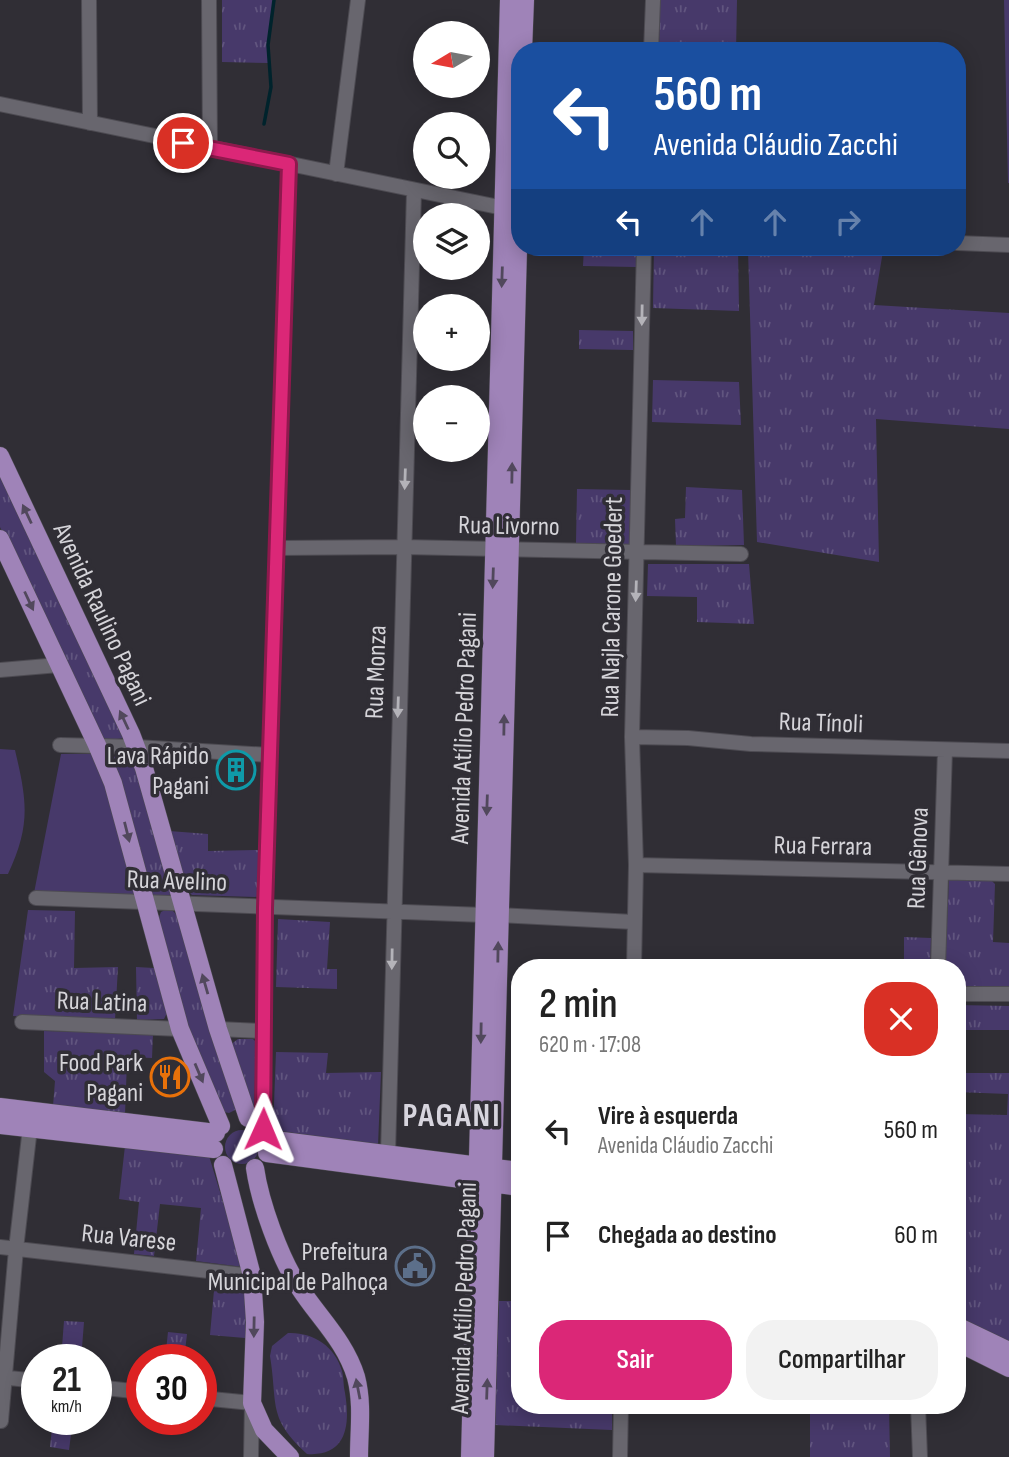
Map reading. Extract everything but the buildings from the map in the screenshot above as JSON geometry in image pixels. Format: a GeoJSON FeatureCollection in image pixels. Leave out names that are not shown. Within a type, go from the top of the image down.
{"type":"FeatureCollection","features":[{"type":"Feature","properties":{"kind":"main road","name":"Avenida Atílio Pedro Pagani"},"geometry":{"type":"LineString","coordinates":[[509,0],[511,84]]}},
{"type":"Feature","properties":{"kind":"main road"},"geometry":{"type":"LineString","coordinates":[[523,42],[525,0]]}},
{"type":"Feature","properties":{"kind":"main road","name":"Avenida Atílio Pedro Pagani"},"geometry":{"type":"LineString","coordinates":[[470,1457],[485,1174],[512,256]]}},
{"type":"Feature","properties":{"kind":"main road","name":"Avenida Raulino Pagani"},"geometry":{"type":"LineString","coordinates":[[0,456],[136,747],[151,788],[218,1029],[248,1118]]}},
{"type":"Feature","properties":{"kind":"main road"},"geometry":{"type":"LineString","coordinates":[[0,539],[97,745],[121,811],[180,1029],[217,1136],[252,1276],[255,1322],[252,1403],[264,1430],[290,1457]]}},
{"type":"Feature","properties":{"kind":"main road"},"geometry":{"type":"LineString","coordinates":[[0,1107],[31,1120]]}},
{"type":"Feature","properties":{"kind":"main road"},"geometry":{"type":"LineString","coordinates":[[0,1125],[31,1120],[217,1136],[235,1118],[248,1118],[266,1140],[485,1174],[511,1172]]}},
{"type":"Feature","properties":{"kind":"main road"},"geometry":{"type":"LineString","coordinates":[[266,1140],[387,1154],[485,1174],[511,1184]]}},
{"type":"Feature","properties":{"kind":"main road"},"geometry":{"type":"LineString","coordinates":[[266,1140],[255,1168],[275,1235],[289,1269],[308,1301],[338,1338],[351,1364],[360,1405],[359,1457]]}},
{"type":"Feature","properties":{"kind":"main road"},"geometry":{"type":"LineString","coordinates":[[223,1165],[235,1171],[255,1168]]}},
{"type":"Feature","properties":{"kind":"main road","name":"Avenida Atílio Pedro Pagani"},"geometry":{"type":"LineString","coordinates":[[485,1174],[485,1457]]}},
{"type":"Feature","properties":{"kind":"main road"},"geometry":{"type":"LineString","coordinates":[[966,1330],[1009,1351]]}},
{"type":"Feature","properties":{"kind":"main road"},"geometry":{"type":"LineString","coordinates":[[966,1346],[1009,1368]]}},
{"type":"Feature","properties":{"kind":"street"},"geometry":{"type":"LineString","coordinates":[[89,0],[90,123]]}},
{"type":"Feature","properties":{"kind":"street"},"geometry":{"type":"LineString","coordinates":[[209,0],[210,148]]}},
{"type":"Feature","properties":{"kind":"street"},"geometry":{"type":"LineString","coordinates":[[336,174],[358,0]]}},
{"type":"Feature","properties":{"kind":"street"},"geometry":{"type":"LineString","coordinates":[[651,42],[653,0]]}},
{"type":"Feature","properties":{"kind":"street"},"geometry":{"type":"LineString","coordinates":[[0,104],[511,210]]}},
{"type":"Feature","properties":{"kind":"street"},"geometry":{"type":"LineString","coordinates":[[266,1140],[265,908],[289,164]]}},
{"type":"Feature","properties":{"kind":"street","name":"Rua Monza"},"geometry":{"type":"LineString","coordinates":[[387,1154],[414,191]]}},
{"type":"Feature","properties":{"kind":"street"},"geometry":{"type":"LineString","coordinates":[[966,243],[1009,245]]}},
{"type":"Feature","properties":{"kind":"street","name":"Rua Najla Carone Goedert"},"geometry":{"type":"LineString","coordinates":[[634,959],[636,865],[632,737],[644,256]]}},
{"type":"Feature","properties":{"kind":"street","name":"Rua Livorno"},"geometry":{"type":"LineString","coordinates":[[276,548],[403,547],[741,554]]}},
{"type":"Feature","properties":{"kind":"street"},"geometry":{"type":"LineString","coordinates":[[0,670],[59,666]]}},
{"type":"Feature","properties":{"kind":"street","name":"Rua Tínoli"},"geometry":{"type":"LineString","coordinates":[[632,737],[688,738],[751,744],[1009,751]]}},
{"type":"Feature","properties":{"kind":"street"},"geometry":{"type":"LineString","coordinates":[[60,745],[270,755]]}},
{"type":"Feature","properties":{"kind":"street","name":"Rua Gênova"},"geometry":{"type":"LineString","coordinates":[[938,959],[945,750]]}},
{"type":"Feature","properties":{"kind":"street","name":"Rua Ferrara"},"geometry":{"type":"LineString","coordinates":[[636,865],[1009,874]]}},
{"type":"Feature","properties":{"kind":"street","name":"Rua Avelino"},"geometry":{"type":"LineString","coordinates":[[36,898],[634,922]]}},
{"type":"Feature","properties":{"kind":"street"},"geometry":{"type":"LineString","coordinates":[[966,994],[1009,994]]}},
{"type":"Feature","properties":{"kind":"street","name":"Rua Latina"},"geometry":{"type":"LineString","coordinates":[[22,1022],[180,1029]]}},
{"type":"Feature","properties":{"kind":"street"},"geometry":{"type":"LineString","coordinates":[[218,1029],[264,1031]]}},
{"type":"Feature","properties":{"kind":"street"},"geometry":{"type":"LineString","coordinates":[[1,1421],[2,1377],[31,1120]]}},
{"type":"Feature","properties":{"kind":"street","name":"Rua Varese"},"geometry":{"type":"LineString","coordinates":[[0,1247],[252,1276]]}},
{"type":"Feature","properties":{"kind":"street"},"geometry":{"type":"LineString","coordinates":[[2,1377],[21,1379]]}},
{"type":"Feature","properties":{"kind":"street"},"geometry":{"type":"LineString","coordinates":[[217,1400],[252,1403],[251,1457]]}},
{"type":"Feature","properties":{"kind":"street"},"geometry":{"type":"LineString","coordinates":[[620,1457],[621,1414]]}},
{"type":"Feature","properties":{"kind":"street"},"geometry":{"type":"LineString","coordinates":[[918,1414],[920,1457]]}},
{"type":"Feature","properties":{"kind":"green space"},"geometry":{"type":"Polygon","coordinates":[[[222,0],[274,0],[268,45],[269,63],[222,62],[222,0]]]}},
{"type":"Feature","properties":{"kind":"green space"},"geometry":{"type":"Polygon","coordinates":[[[660,0],[737,0],[736,42],[659,42],[660,0]]]}},
{"type":"Feature","properties":{"kind":"green space"},"geometry":{"type":"Polygon","coordinates":[[[1004,0],[1009,0],[1009,183],[1008,183],[1004,0]]]}},
{"type":"Feature","properties":{"kind":"green space"},"geometry":{"type":"Polygon","coordinates":[[[584,256],[636,256],[636,267],[583,266],[584,256]]]}},
{"type":"Feature","properties":{"kind":"green space"},"geometry":{"type":"Polygon","coordinates":[[[654,256],[738,256],[739,311],[653,308],[654,256]]]}},
{"type":"Feature","properties":{"kind":"green space"},"geometry":{"type":"Polygon","coordinates":[[[748,256],[882,256],[874,305],[1009,313],[1009,429],[876,419],[879,562],[757,542],[748,256]]]}},
{"type":"Feature","properties":{"kind":"green space"},"geometry":{"type":"Polygon","coordinates":[[[579,330],[633,331],[633,350],[579,349],[579,330]]]}},
{"type":"Feature","properties":{"kind":"green space"},"geometry":{"type":"Polygon","coordinates":[[[653,380],[739,382],[741,425],[652,422],[653,380]]]}},
{"type":"Feature","properties":{"kind":"green space"},"geometry":{"type":"Polygon","coordinates":[[[0,474],[125,738],[103,738],[45,626],[0,527],[0,474]]]}},
{"type":"Feature","properties":{"kind":"green space"},"geometry":{"type":"Polygon","coordinates":[[[686,487],[742,490],[744,545],[676,546],[675,519],[685,518],[686,487]]]}},
{"type":"Feature","properties":{"kind":"green space"},"geometry":{"type":"Polygon","coordinates":[[[577,489],[631,490],[629,546],[576,543],[577,489]]]}},
{"type":"Feature","properties":{"kind":"green space"},"geometry":{"type":"Polygon","coordinates":[[[648,564],[749,564],[754,624],[697,622],[697,597],[647,596],[648,564]]]}},
{"type":"Feature","properties":{"kind":"green space"},"geometry":{"type":"Polygon","coordinates":[[[0,749],[15,750],[25,813],[20,841],[8,874],[0,874],[0,749]]]}},
{"type":"Feature","properties":{"kind":"green space"},"geometry":{"type":"Polygon","coordinates":[[[122,752],[129,753],[136,761],[171,891],[169,897],[153,898],[112,764],[114,757],[122,752]]]}},
{"type":"Feature","properties":{"kind":"green space"},"geometry":{"type":"Polygon","coordinates":[[[61,754],[99,754],[139,896],[34,893],[61,754]]]}},
{"type":"Feature","properties":{"kind":"green space"},"geometry":{"type":"Polygon","coordinates":[[[169,831],[208,834],[208,851],[258,850],[259,897],[192,895],[187,890],[169,831]]]}},
{"type":"Feature","properties":{"kind":"green space"},"geometry":{"type":"Polygon","coordinates":[[[949,880],[992,881],[995,884],[993,942],[1009,943],[1009,989],[966,987],[966,959],[945,959],[949,880]]]}},
{"type":"Feature","properties":{"kind":"green space"},"geometry":{"type":"Polygon","coordinates":[[[28,910],[75,911],[74,968],[118,967],[115,1020],[13,1016],[28,910]]]}},
{"type":"Feature","properties":{"kind":"green space"},"geometry":{"type":"Polygon","coordinates":[[[172,910],[178,916],[237,1109],[229,1113],[224,1112],[195,1052],[158,920],[161,912],[172,910]]]}},
{"type":"Feature","properties":{"kind":"green space"},"geometry":{"type":"Polygon","coordinates":[[[278,919],[330,922],[327,969],[337,969],[337,989],[276,987],[278,919]]]}},
{"type":"Feature","properties":{"kind":"green space"},"geometry":{"type":"Polygon","coordinates":[[[904,937],[931,938],[930,959],[904,959],[904,937]]]}},
{"type":"Feature","properties":{"kind":"green space"},"geometry":{"type":"Polygon","coordinates":[[[136,967],[154,968],[167,1013],[164,1019],[137,1020],[136,967]]]}},
{"type":"Feature","properties":{"kind":"green space"},"geometry":{"type":"Polygon","coordinates":[[[966,1005],[1009,1006],[1009,1030],[966,1030],[966,1005]]]}},
{"type":"Feature","properties":{"kind":"green space"},"geometry":{"type":"Polygon","coordinates":[[[44,1031],[153,1034],[152,1058],[129,1057],[127,1061],[125,1114],[53,1106],[55,1081],[44,1072],[44,1031]]]}},
{"type":"Feature","properties":{"kind":"green space"},"geometry":{"type":"Polygon","coordinates":[[[238,1039],[253,1039],[256,1042],[254,1108],[248,1104],[230,1045],[238,1039]]]}},
{"type":"Feature","properties":{"kind":"green space"},"geometry":{"type":"Polygon","coordinates":[[[276,1052],[328,1053],[326,1073],[381,1072],[378,1145],[273,1130],[276,1052]]]}},
{"type":"Feature","properties":{"kind":"green space"},"geometry":{"type":"Polygon","coordinates":[[[966,1073],[1009,1073],[1009,1344],[966,1321],[966,1114],[1007,1115],[1008,1094],[966,1092],[966,1073]]]}},
{"type":"Feature","properties":{"kind":"green space"},"geometry":{"type":"Polygon","coordinates":[[[242,1130],[254,1135],[259,1147],[254,1159],[242,1164],[230,1159],[225,1147],[230,1135],[242,1130]]]}},
{"type":"Feature","properties":{"kind":"green space"},"geometry":{"type":"Polygon","coordinates":[[[125,1146],[209,1156],[243,1267],[196,1261],[201,1208],[160,1204],[154,1256],[134,1254],[139,1202],[119,1199],[125,1146]]]}},
{"type":"Feature","properties":{"kind":"green space"},"geometry":{"type":"Polygon","coordinates":[[[215,1279],[248,1282],[245,1338],[210,1335],[215,1279]]]}},
{"type":"Feature","properties":{"kind":"green space"},"geometry":{"type":"Polygon","coordinates":[[[499,1301],[511,1301],[511,1414],[612,1414],[612,1430],[495,1425],[499,1301]]]}},
{"type":"Feature","properties":{"kind":"green space"},"geometry":{"type":"Polygon","coordinates":[[[64,1321],[84,1322],[82,1344],[62,1344],[64,1321]]]}},
{"type":"Feature","properties":{"kind":"green space"},"geometry":{"type":"Polygon","coordinates":[[[168,1332],[187,1334],[186,1344],[167,1344],[168,1332]]]}},
{"type":"Feature","properties":{"kind":"green space"},"geometry":{"type":"Polygon","coordinates":[[[288,1333],[306,1335],[322,1342],[339,1362],[347,1416],[343,1436],[331,1450],[307,1454],[285,1430],[276,1410],[270,1356],[272,1346],[288,1333]]]}},
{"type":"Feature","properties":{"kind":"green space"},"geometry":{"type":"Polygon","coordinates":[[[810,1414],[889,1414],[890,1457],[810,1457],[810,1414]]]}},
{"type":"Feature","properties":{"kind":"green space"},"geometry":{"type":"Polygon","coordinates":[[[51,1435],[71,1435],[69,1450],[50,1447],[51,1435]]]}},
{"type":"Feature","properties":{"kind":"waterway"},"geometry":{"type":"LineString","coordinates":[[264,124],[271,87],[268,45],[274,0]]}},
{"type":"Feature","properties":{"kind":"place","name":"Lava Rápido Pagani"},"geometry":{"type":"Point","coordinates":[236,770]}},
{"type":"Feature","properties":{"kind":"place","name":"Food Park Pagani"},"geometry":{"type":"Point","coordinates":[170,1077]}},
{"type":"Feature","properties":{"kind":"place","name":"Prefeitura Municipal de Palhoça"},"geometry":{"type":"Point","coordinates":[415,1266]}},
{"type":"Feature","properties":{"kind":"district","name":"PAGANI"},"geometry":{"type":"Point","coordinates":[452,1114]}},
{"type":"Feature","properties":{"kind":"route"},"geometry":{"type":"LineString","coordinates":[[183,143],[289,164],[265,908],[263,1129]]}}]}
